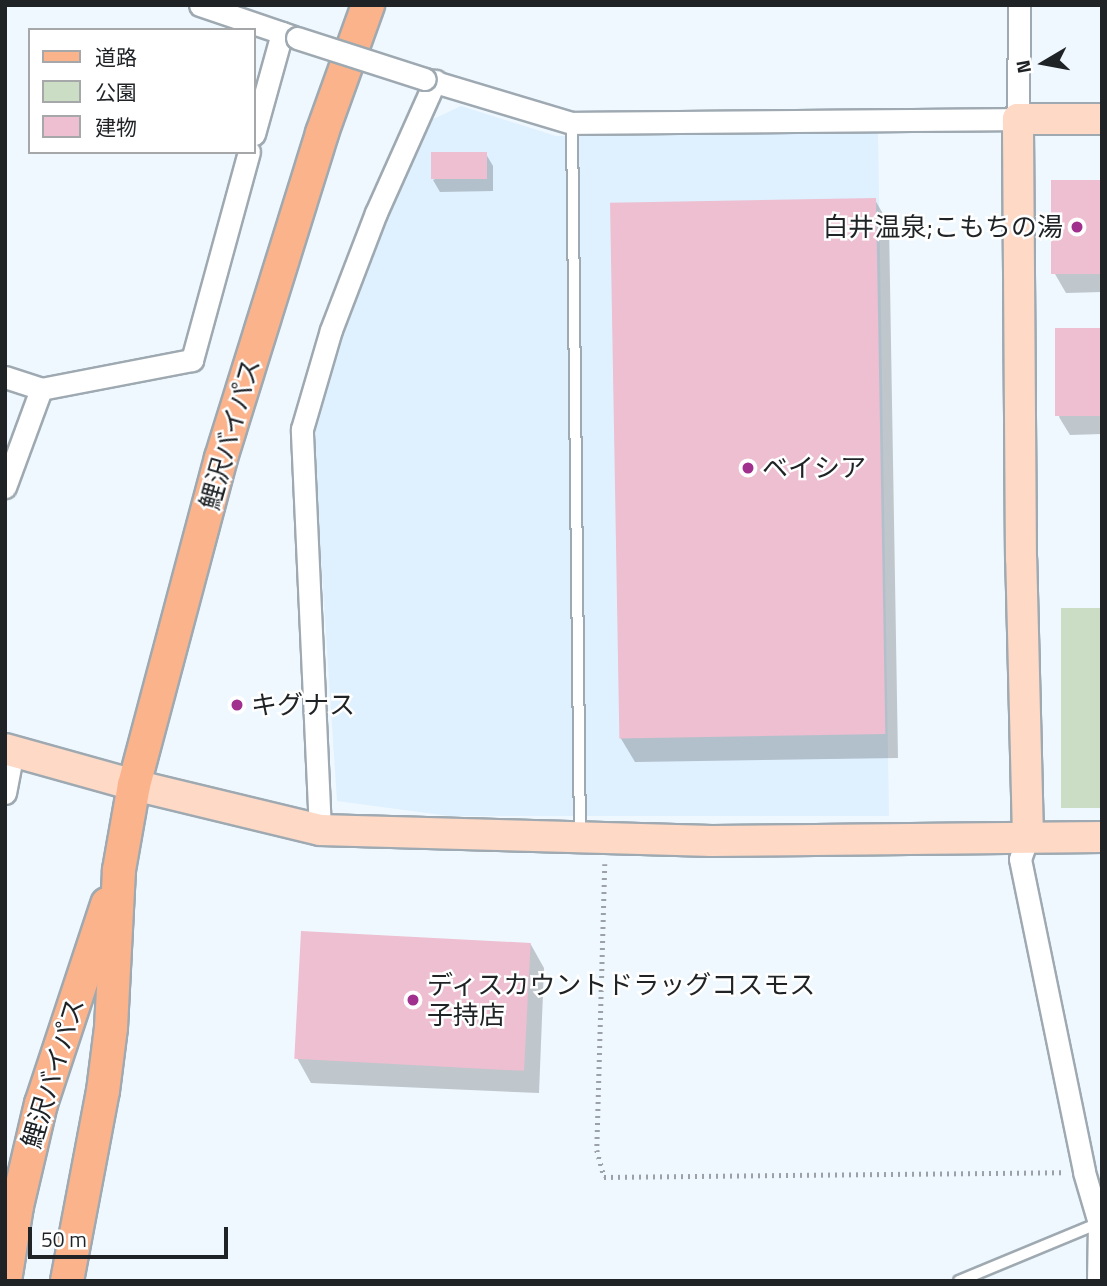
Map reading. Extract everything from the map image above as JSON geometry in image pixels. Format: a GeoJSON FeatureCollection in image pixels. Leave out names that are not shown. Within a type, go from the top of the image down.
{"type":"FeatureCollection","features":[{"type":"Feature","properties":{"kind":"main road","name":"鯉沢バイパス"},"geometry":{"type":"LineString","coordinates":[[67,1281],[103,1091],[111,1028],[119,870],[134,785],[221,458],[318,146],[368,5]]}},
{"type":"Feature","properties":{"kind":"main road","name":"鯉沢バイパス"},"geometry":{"type":"LineString","coordinates":[[5,1281],[25,1166],[41,1104],[119,870]]}},
{"type":"Feature","properties":{"kind":"street"},"geometry":{"type":"LineString","coordinates":[[200,5],[572,123],[1102,119]]}},
{"type":"Feature","properties":{"kind":"street"},"geometry":{"type":"LineString","coordinates":[[1019,5],[1021,559],[1027,837],[1020,859],[1084,1172],[1099,1223],[1098,1281]]}},
{"type":"Feature","properties":{"kind":"street"},"geometry":{"type":"LineString","coordinates":[[256,128],[289,35]]}},
{"type":"Feature","properties":{"kind":"street"},"geometry":{"type":"LineString","coordinates":[[320,830],[302,429],[331,330],[430,80]]}},
{"type":"Feature","properties":{"kind":"street"},"geometry":{"type":"LineString","coordinates":[[5,377],[41,389],[192,360],[248,154]]}},
{"type":"Feature","properties":{"kind":"street"},"geometry":{"type":"LineString","coordinates":[[5,487],[41,389]]}},
{"type":"Feature","properties":{"kind":"street"},"geometry":{"type":"LineString","coordinates":[[5,793],[9,750],[134,785],[320,830],[712,841],[1102,837]]}},
{"type":"Feature","properties":{"kind":"lane"},"geometry":{"type":"LineString","coordinates":[[572,123],[593,839]]}},
{"type":"Feature","properties":{"kind":"lane"},"geometry":{"type":"LineString","coordinates":[[959,1281],[1099,1223]]}},
{"type":"Feature","properties":{"kind":"path"},"geometry":{"type":"LineString","coordinates":[[593,839],[597,1150],[604,1177],[1084,1172]]}},
{"type":"Feature","properties":{"kind":"shaded area"},"geometry":{"type":"Polygon","coordinates":[[[461,106],[556,136],[878,132],[889,816],[449,816],[337,801],[313,436],[344,324],[429,121],[461,106]]]}},
{"type":"Feature","properties":{"kind":"green space"},"geometry":{"type":"Polygon","coordinates":[[[1061,608],[1102,608],[1102,808],[1061,808],[1061,608]]]}},
{"type":"Feature","properties":{"kind":"building"},"geometry":{"type":"Polygon","coordinates":[[[431,152],[487,152],[487,179],[431,179],[431,152]]]}},
{"type":"Feature","properties":{"kind":"building","name":"白井温泉;こもちの湯"},"geometry":{"type":"Polygon","coordinates":[[[1051,180],[1102,180],[1102,274],[1051,274],[1051,180]]]}},
{"type":"Feature","properties":{"kind":"building","name":"ベイシア"},"geometry":{"type":"Polygon","coordinates":[[[876,198],[885,734],[619,739],[610,203],[876,198]]]}},
{"type":"Feature","properties":{"kind":"building"},"geometry":{"type":"Polygon","coordinates":[[[1055,328],[1102,328],[1102,416],[1055,416],[1055,328]]]}},
{"type":"Feature","properties":{"kind":"building","name":"ディスカウントドラッグコスモス 子持店"},"geometry":{"type":"Polygon","coordinates":[[[301,931],[531,943],[524,1071],[294,1059],[301,931]]]}},
{"type":"Feature","properties":{"kind":"place","name":"白井温泉;こもちの湯"},"geometry":{"type":"Point","coordinates":[1077,227]}},
{"type":"Feature","properties":{"kind":"place","name":"ベイシア"},"geometry":{"type":"Point","coordinates":[748,468]}},
{"type":"Feature","properties":{"kind":"place","name":"キグナス"},"geometry":{"type":"Point","coordinates":[237,705]}},
{"type":"Feature","properties":{"kind":"place","name":"ディスカウントドラッグコスモス 子持店"},"geometry":{"type":"Point","coordinates":[413,1000]}}]}
